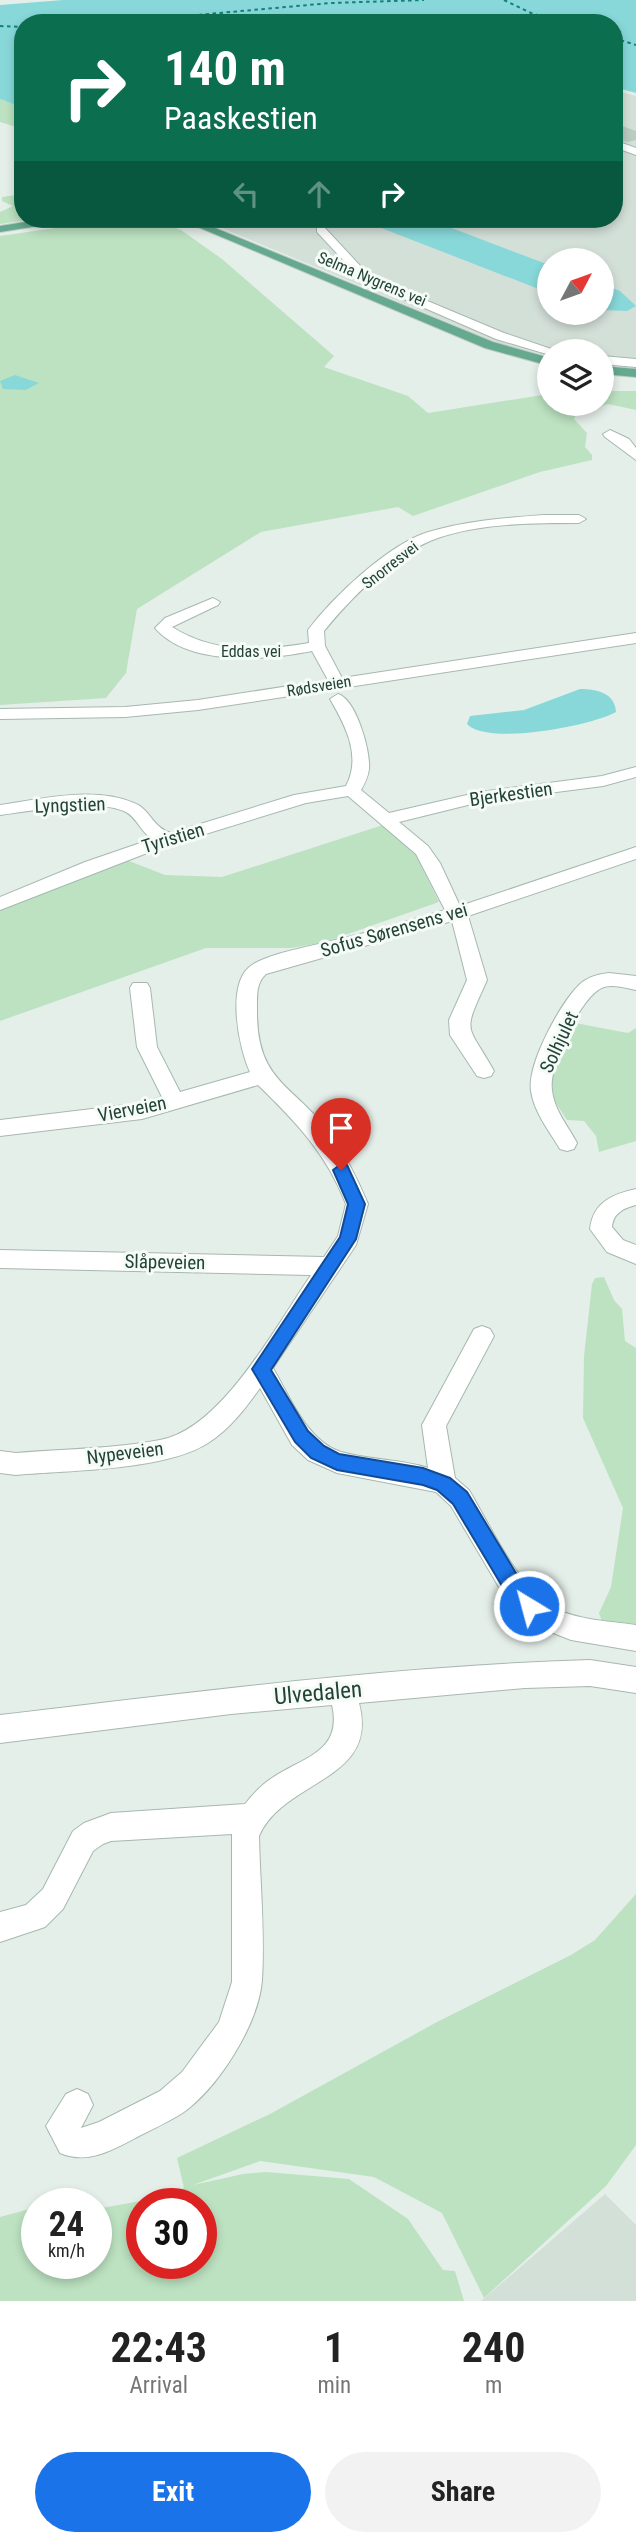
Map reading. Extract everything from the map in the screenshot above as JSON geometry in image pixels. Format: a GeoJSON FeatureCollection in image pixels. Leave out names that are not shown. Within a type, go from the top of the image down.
{"type":"FeatureCollection","features":[{"type":"Feature","properties":{"kind":"main road","name":"Selma Nygrens vei"},"geometry":{"type":"LineString","coordinates":[[206,228],[478,340],[537,358]]}},
{"type":"Feature","properties":{"kind":"main road"},"geometry":{"type":"LineString","coordinates":[[614,371],[636,373]]}},
{"type":"Feature","properties":{"kind":"street"},"geometry":{"type":"LineString","coordinates":[[321,230],[361,273],[378,284],[500,336],[537,347]]}},
{"type":"Feature","properties":{"kind":"street"},"geometry":{"type":"LineString","coordinates":[[614,361],[636,363]]}},
{"type":"Feature","properties":{"kind":"street"},"geometry":{"type":"LineString","coordinates":[[610,434],[624,442],[636,456]]}},
{"type":"Feature","properties":{"kind":"street","name":"Snorresvei"},"geometry":{"type":"LineString","coordinates":[[317,646],[315,634],[326,619],[413,544],[428,537],[508,523],[579,519]]}},
{"type":"Feature","properties":{"kind":"street","name":"Eddas vei"},"geometry":{"type":"LineString","coordinates":[[213,602],[170,621],[163,628],[198,646],[221,653],[280,653],[317,646]]}},
{"type":"Feature","properties":{"kind":"street","name":"Rødsveien"},"geometry":{"type":"LineString","coordinates":[[0,714],[125,712],[337,691],[636,638]]}},
{"type":"Feature","properties":{"kind":"street"},"geometry":{"type":"LineString","coordinates":[[317,646],[357,731],[362,774],[352,791],[422,849],[447,900],[461,920],[477,973],[471,997],[459,1020],[460,1035],[484,1070]]}},
{"type":"Feature","properties":{"kind":"street","name":"Bjerkestien"},"geometry":{"type":"LineString","coordinates":[[387,819],[480,797],[603,781],[636,772]]}},
{"type":"Feature","properties":{"kind":"street","name":"Tyristien"},"geometry":{"type":"LineString","coordinates":[[0,904],[79,869],[169,838],[320,794],[352,791]]}},
{"type":"Feature","properties":{"kind":"street","name":"Lyngstien"},"geometry":{"type":"LineString","coordinates":[[0,810],[50,803],[117,803],[131,807],[139,814],[150,832],[169,838]]}},
{"type":"Feature","properties":{"kind":"street","name":"Sofus Sørensens vei"},"geometry":{"type":"LineString","coordinates":[[262,1076],[253,1058],[247,1029],[248,990],[252,976],[259,969],[456,912],[636,853]]}},
{"type":"Feature","properties":{"kind":"street","name":"Solhjulet"},"geometry":{"type":"LineString","coordinates":[[567,1143],[541,1092],[542,1073],[551,1049],[588,987],[606,980],[636,983]]}},
{"type":"Feature","properties":{"kind":"street"},"geometry":{"type":"LineString","coordinates":[[140,988],[147,1047],[174,1101]]}},
{"type":"Feature","properties":{"kind":"street","name":"Vierveien"},"geometry":{"type":"LineString","coordinates":[[0,1128],[122,1114],[262,1076]]}},
{"type":"Feature","properties":{"kind":"street","name":"Nypeveien"},"geometry":{"type":"LineString","coordinates":[[0,1462],[16,1464],[163,1451],[200,1436],[233,1408],[331,1266],[348,1239],[357,1204],[324,1141],[308,1121],[262,1076]]}},
{"type":"Feature","properties":{"kind":"street"},"geometry":{"type":"LineString","coordinates":[[636,1197],[609,1207],[603,1214],[601,1228],[615,1247],[636,1255]]}},
{"type":"Feature","properties":{"kind":"street","name":"Slåpeveien"},"geometry":{"type":"LineString","coordinates":[[0,1259],[331,1266]]}},
{"type":"Feature","properties":{"kind":"street"},"geometry":{"type":"LineString","coordinates":[[444,1484],[436,1450],[434,1424],[482,1336]]}},
{"type":"Feature","properties":{"kind":"street"},"geometry":{"type":"LineString","coordinates":[[261,1369],[301,1437],[317,1452],[337,1462],[423,1477],[444,1484],[460,1498],[518,1595],[542,1616],[571,1627],[636,1638]]}},
{"type":"Feature","properties":{"kind":"street","name":"Ulvedalen"},"geometry":{"type":"LineString","coordinates":[[0,1729],[62,1719],[342,1691],[576,1673],[636,1679]]}},
{"type":"Feature","properties":{"kind":"street"},"geometry":{"type":"LineString","coordinates":[[77,2105],[62,2126],[71,2142],[83,2144],[106,2136],[185,2092],[221,2048],[235,2022],[247,1982],[245,1836],[250,1818],[277,1788],[335,1756],[349,1731],[342,1691]]}},
{"type":"Feature","properties":{"kind":"street"},"geometry":{"type":"LineString","coordinates":[[0,1927],[35,1917],[53,1899],[83,1841],[94,1833],[111,1826],[155,1826],[250,1818]]}},
{"type":"Feature","properties":{"kind":"shaded area"},"geometry":{"type":"Polygon","coordinates":[[[623,92],[636,96],[636,368],[614,366],[614,339],[537,339],[537,353],[499,343],[222,228],[623,228],[623,92]]]}},
{"type":"Feature","properties":{"kind":"shaded area"},"geometry":{"type":"Polygon","coordinates":[[[605,2194],[636,2225],[636,2301],[481,2301],[605,2194]]]}},
{"type":"Feature","properties":{"kind":"green space"},"geometry":{"type":"Polygon","coordinates":[[[0,99],[14,104],[14,126],[0,122],[0,99]]]}},
{"type":"Feature","properties":{"kind":"green space"},"geometry":{"type":"Polygon","coordinates":[[[14,195],[14,222],[0,224],[0,212],[13,206],[2,201],[2,197],[14,195]]]}},
{"type":"Feature","properties":{"kind":"green space"},"geometry":{"type":"Polygon","coordinates":[[[55,228],[175,228],[222,259],[334,356],[324,367],[408,396],[428,413],[537,396],[537,416],[576,416],[574,419],[587,433],[585,447],[592,455],[592,460],[540,472],[413,516],[398,507],[261,532],[137,609],[126,673],[106,698],[0,705],[0,236],[55,228]]]}},
{"type":"Feature","properties":{"kind":"green space"},"geometry":{"type":"Polygon","coordinates":[[[614,391],[636,391],[636,410],[614,405],[614,391]]]}},
{"type":"Feature","properties":{"kind":"green space"},"geometry":{"type":"Polygon","coordinates":[[[386,824],[412,847],[439,902],[325,942],[291,948],[206,948],[0,1021],[0,908],[124,859],[165,875],[222,877],[386,824]]]}},
{"type":"Feature","properties":{"kind":"green space"},"geometry":{"type":"Polygon","coordinates":[[[575,1023],[628,1033],[636,1028],[636,1141],[599,1152],[596,1136],[584,1121],[567,1120],[549,1093],[556,1054],[575,1023]]]}},
{"type":"Feature","properties":{"kind":"green space"},"geometry":{"type":"Polygon","coordinates":[[[604,1277],[614,1300],[622,1309],[625,1341],[636,1348],[636,1629],[602,1622],[599,1613],[611,1587],[623,1508],[583,1418],[584,1356],[592,1284],[595,1278],[604,1277]]]}},
{"type":"Feature","properties":{"kind":"green space"},"geometry":{"type":"Polygon","coordinates":[[[636,1894],[636,2145],[606,2186],[484,2298],[442,2213],[374,2177],[260,2161],[193,2185],[266,2172],[349,2179],[408,2219],[443,2270],[455,2271],[464,2301],[0,2301],[0,2217],[21,2211],[21,2279],[112,2279],[112,2206],[126,2204],[126,2279],[217,2279],[217,2188],[184,2188],[177,2158],[270,2114],[437,2022],[571,1955],[595,1940],[636,1894]]]}},
{"type":"Feature","properties":{"kind":"water"},"geometry":{"type":"Polygon","coordinates":[[[63,0],[636,0],[636,93],[623,89],[623,14],[14,14],[14,104],[0,99],[0,5],[63,0]]]}},
{"type":"Feature","properties":{"kind":"water"},"geometry":{"type":"Polygon","coordinates":[[[381,228],[452,228],[537,260],[537,288],[381,228]]]}},
{"type":"Feature","properties":{"kind":"water"},"geometry":{"type":"Polygon","coordinates":[[[614,289],[636,306],[627,311],[614,310],[614,289]]]}},
{"type":"Feature","properties":{"kind":"water"},"geometry":{"type":"Polygon","coordinates":[[[15,375],[39,383],[26,390],[3,389],[0,381],[15,375]]]}},
{"type":"Feature","properties":{"kind":"water"},"geometry":{"type":"Polygon","coordinates":[[[580,689],[609,696],[616,712],[563,728],[516,734],[478,730],[467,724],[470,716],[524,710],[580,689]]]}},
{"type":"Feature","properties":{"kind":"building"},"geometry":{"type":"Polygon","coordinates":[[[623,126],[636,131],[636,140],[623,141],[623,126]]]}},
{"type":"Feature","properties":{"kind":"ferry route"},"geometry":{"type":"LineString","coordinates":[[208,14],[331,3],[424,0]]}},
{"type":"Feature","properties":{"kind":"ferry route"},"geometry":{"type":"LineString","coordinates":[[504,0],[534,14]]}},
{"type":"Feature","properties":{"kind":"ferry route"},"geometry":{"type":"LineString","coordinates":[[0,26],[14,27]]}},
{"type":"Feature","properties":{"kind":"ferry route"},"geometry":{"type":"LineString","coordinates":[[623,41],[636,45]]}},
{"type":"Feature","properties":{"kind":"route"},"geometry":{"type":"LineString","coordinates":[[341,1170],[357,1204],[348,1239],[261,1369],[301,1437],[317,1452],[337,1462],[423,1477],[444,1484],[460,1498],[518,1595],[529,1606]]}}]}
